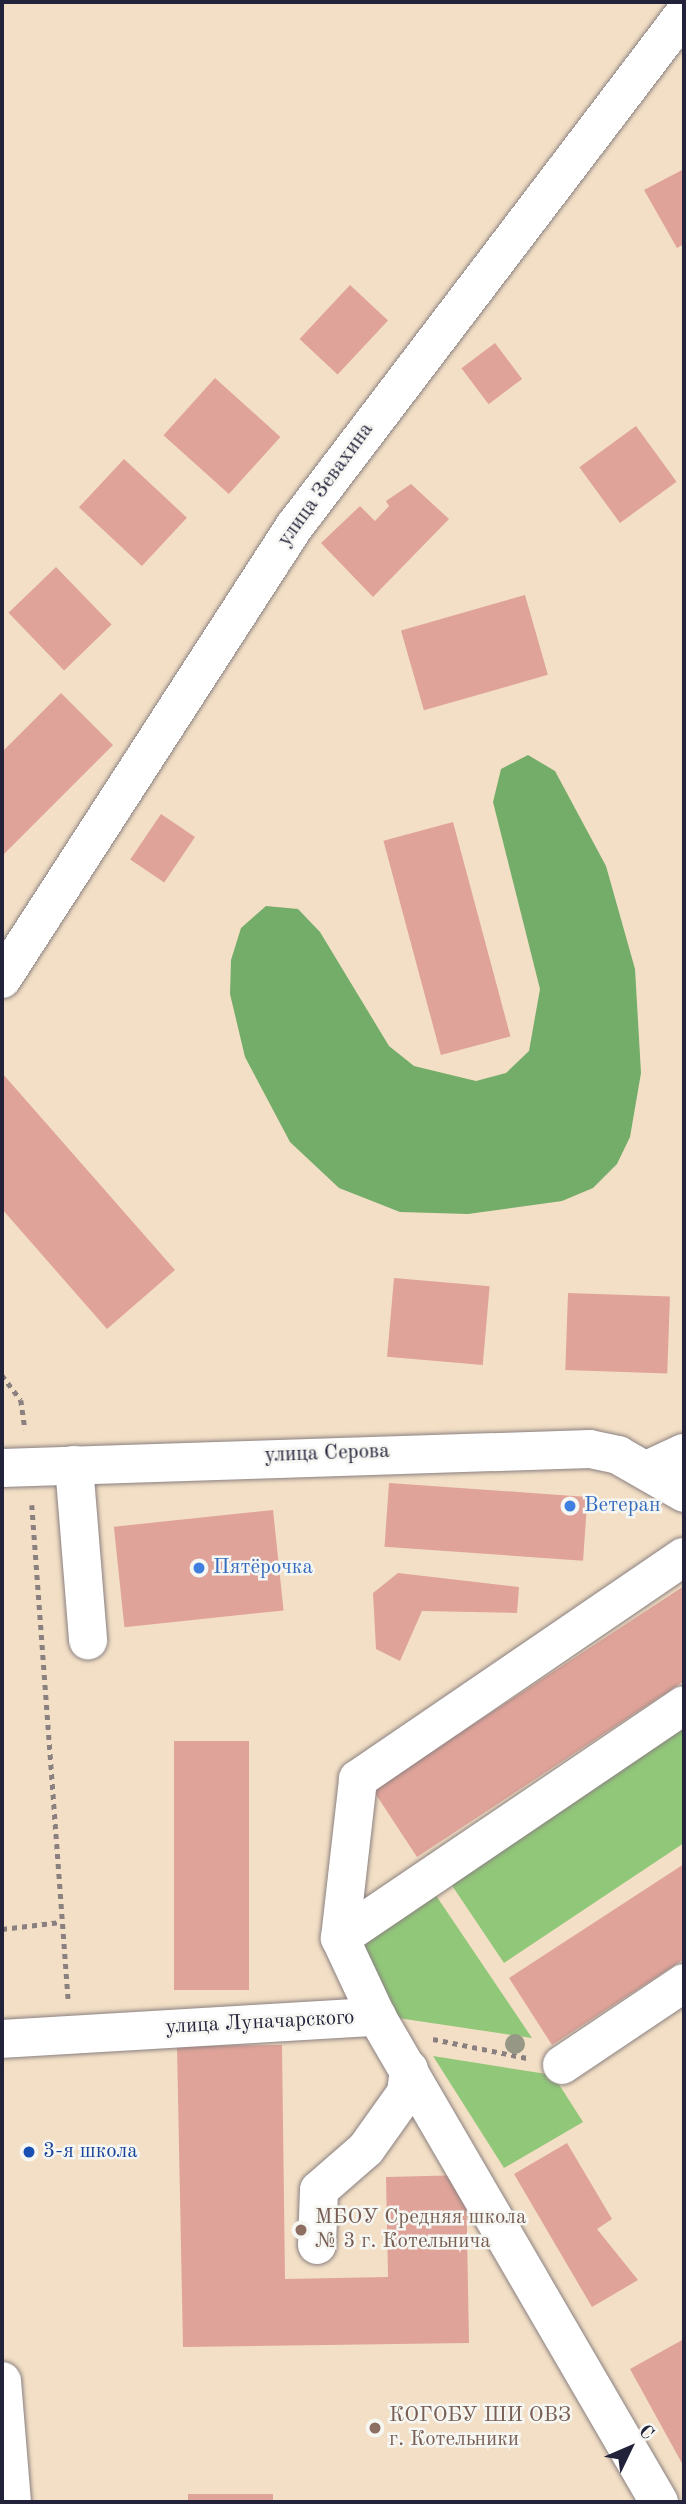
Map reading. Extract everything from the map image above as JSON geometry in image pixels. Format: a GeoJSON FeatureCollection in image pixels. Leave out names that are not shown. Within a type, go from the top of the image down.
{"type":"FeatureCollection","features":[{"type":"Feature","properties":{"kind":"street","name":"улица Зевахина"},"geometry":{"type":"LineString","coordinates":[[2,979],[294,527],[684,14]]}},
{"type":"Feature","properties":{"kind":"street","name":"улица Серова"},"geometry":{"type":"LineString","coordinates":[[16,1467],[590,1449],[649,1469],[684,1493]]}},
{"type":"Feature","properties":{"kind":"street"},"geometry":{"type":"LineString","coordinates":[[649,1469],[684,1453]]}},
{"type":"Feature","properties":{"kind":"street"},"geometry":{"type":"LineString","coordinates":[[74,1465],[88,1640]]}},
{"type":"Feature","properties":{"kind":"street"},"geometry":{"type":"LineString","coordinates":[[381,2023],[340,1938],[358,1779],[684,1557]]}},
{"type":"Feature","properties":{"kind":"street"},"geometry":{"type":"LineString","coordinates":[[340,1938],[684,1705]]}},
{"type":"Feature","properties":{"kind":"street"},"geometry":{"type":"LineString","coordinates":[[562,2065],[684,1983]]}},
{"type":"Feature","properties":{"kind":"street","name":"улица Луначарского"},"geometry":{"type":"LineString","coordinates":[[2,2039],[381,2023],[659,2502]]}},
{"type":"Feature","properties":{"kind":"street"},"geometry":{"type":"LineString","coordinates":[[317,2245],[319,2190],[366,2150],[406,2093],[409,2070]]}},
{"type":"Feature","properties":{"kind":"street"},"geometry":{"type":"LineString","coordinates":[[2,2381],[12,2502]]}},
{"type":"Feature","properties":{"kind":"path"},"geometry":{"type":"LineString","coordinates":[[2,1375],[21,1400],[16,1467],[71,2034]]}},
{"type":"Feature","properties":{"kind":"path"},"geometry":{"type":"LineString","coordinates":[[2,1929],[61,1922]]}},
{"type":"Feature","properties":{"kind":"path"},"geometry":{"type":"LineString","coordinates":[[381,2023],[562,2065]]}},
{"type":"Feature","properties":{"kind":"green space"},"geometry":{"type":"Polygon","coordinates":[[[528,755],[555,771],[606,866],[635,969],[641,1073],[630,1137],[617,1164],[593,1188],[562,1201],[468,1214],[400,1212],[339,1188],[290,1142],[245,1057],[230,994],[231,960],[241,928],[266,906],[298,909],[320,932],[389,1046],[414,1066],[476,1081],[506,1073],[529,1051],[540,989],[493,802],[501,769],[528,755]]]}},
{"type":"Feature","properties":{"kind":"green space"},"geometry":{"type":"Polygon","coordinates":[[[684,1724],[684,1843],[504,1963],[449,1881],[684,1724]]]}},
{"type":"Feature","properties":{"kind":"green space"},"geometry":{"type":"Polygon","coordinates":[[[435,1894],[532,2038],[398,2018],[361,1944],[435,1894]]]}},
{"type":"Feature","properties":{"kind":"green space"},"geometry":{"type":"Polygon","coordinates":[[[433,2056],[553,2075],[583,2122],[504,2168],[433,2056]]]}},
{"type":"Feature","properties":{"kind":"building"},"geometry":{"type":"Polygon","coordinates":[[[684,169],[684,244],[677,248],[644,190],[684,169]]]}},
{"type":"Feature","properties":{"kind":"building"},"geometry":{"type":"Polygon","coordinates":[[[350,285],[388,320],[338,375],[300,339],[350,285]]]}},
{"type":"Feature","properties":{"kind":"building"},"geometry":{"type":"Polygon","coordinates":[[[495,343],[522,379],[489,404],[461,368],[495,343]]]}},
{"type":"Feature","properties":{"kind":"building"},"geometry":{"type":"Polygon","coordinates":[[[215,378],[280,437],[229,494],[163,435],[215,378]]]}},
{"type":"Feature","properties":{"kind":"building"},"geometry":{"type":"Polygon","coordinates":[[[636,426],[677,482],[620,523],[579,467],[636,426]]]}},
{"type":"Feature","properties":{"kind":"building"},"geometry":{"type":"Polygon","coordinates":[[[124,459],[187,518],[142,566],[79,507],[124,459]]]}},
{"type":"Feature","properties":{"kind":"building"},"geometry":{"type":"Polygon","coordinates":[[[411,484],[449,519],[373,597],[321,543],[360,506],[375,521],[389,506],[386,501],[411,484]]]}},
{"type":"Feature","properties":{"kind":"building"},"geometry":{"type":"Polygon","coordinates":[[[56,567],[112,625],[64,670],[9,613],[56,567]]]}},
{"type":"Feature","properties":{"kind":"building"},"geometry":{"type":"Polygon","coordinates":[[[525,595],[548,675],[424,710],[401,631],[525,595]]]}},
{"type":"Feature","properties":{"kind":"building"},"geometry":{"type":"Polygon","coordinates":[[[61,693],[113,745],[2,856],[2,752],[61,693]]]}},
{"type":"Feature","properties":{"kind":"building"},"geometry":{"type":"Polygon","coordinates":[[[161,814],[195,837],[164,883],[130,860],[161,814]]]}},
{"type":"Feature","properties":{"kind":"building"},"geometry":{"type":"Polygon","coordinates":[[[453,822],[510,1036],[441,1055],[383,841],[453,822]]]}},
{"type":"Feature","properties":{"kind":"building"},"geometry":{"type":"Polygon","coordinates":[[[2,1073],[175,1270],[107,1329],[2,1209],[2,1073]]]}},
{"type":"Feature","properties":{"kind":"building"},"geometry":{"type":"Polygon","coordinates":[[[394,1278],[490,1286],[483,1365],[387,1357],[394,1278]]]}},
{"type":"Feature","properties":{"kind":"building"},"geometry":{"type":"Polygon","coordinates":[[[568,1293],[670,1297],[667,1374],[565,1370],[568,1293]]]}},
{"type":"Feature","properties":{"kind":"building"},"geometry":{"type":"Polygon","coordinates":[[[389,1483],[588,1497],[583,1561],[385,1547],[389,1483]]]}},
{"type":"Feature","properties":{"kind":"building"},"geometry":{"type":"Polygon","coordinates":[[[273,1510],[284,1610],[124,1627],[114,1527],[273,1510]]]}},
{"type":"Feature","properties":{"kind":"building"},"geometry":{"type":"Polygon","coordinates":[[[398,1573],[519,1587],[517,1613],[422,1611],[400,1661],[376,1649],[373,1593],[398,1573]]]}},
{"type":"Feature","properties":{"kind":"building"},"geometry":{"type":"Polygon","coordinates":[[[684,1586],[684,1681],[417,1857],[373,1790],[684,1586]]]}},
{"type":"Feature","properties":{"kind":"building"},"geometry":{"type":"Polygon","coordinates":[[[174,1741],[249,1741],[249,1990],[174,1990],[174,1741]]]}},
{"type":"Feature","properties":{"kind":"building"},"geometry":{"type":"Polygon","coordinates":[[[684,1864],[684,1959],[552,2045],[509,1978],[684,1864]]]}},
{"type":"Feature","properties":{"kind":"building"},"geometry":{"type":"Polygon","coordinates":[[[282,2045],[285,2279],[388,2277],[386,2177],[466,2175],[469,2343],[183,2347],[177,2046],[282,2045]]]}},
{"type":"Feature","properties":{"kind":"building"},"geometry":{"type":"Polygon","coordinates":[[[567,2143],[612,2219],[597,2229],[638,2280],[592,2307],[514,2174],[567,2143]]]}},
{"type":"Feature","properties":{"kind":"building"},"geometry":{"type":"Polygon","coordinates":[[[684,2339],[684,2467],[630,2369],[684,2339]]]}},
{"type":"Feature","properties":{"kind":"building"},"geometry":{"type":"Polygon","coordinates":[[[188,2494],[273,2494],[273,2502],[188,2502],[188,2494]]]}},
{"type":"Feature","properties":{"kind":"place","name":"Ветеран"},"geometry":{"type":"Point","coordinates":[570,1506]}},
{"type":"Feature","properties":{"kind":"place","name":"Пятёрочка"},"geometry":{"type":"Point","coordinates":[199,1568]}},
{"type":"Feature","properties":{"kind":"place","name":"3-я школа"},"geometry":{"type":"Point","coordinates":[29,2152]}},
{"type":"Feature","properties":{"kind":"place","name":"МБОУ Средняя школа № 3 г. Котельнича"},"geometry":{"type":"Point","coordinates":[301,2230]}},
{"type":"Feature","properties":{"kind":"place","name":"КОГОБУ ШИ ОВЗ г. Котельники"},"geometry":{"type":"Point","coordinates":[375,2428]}}]}
